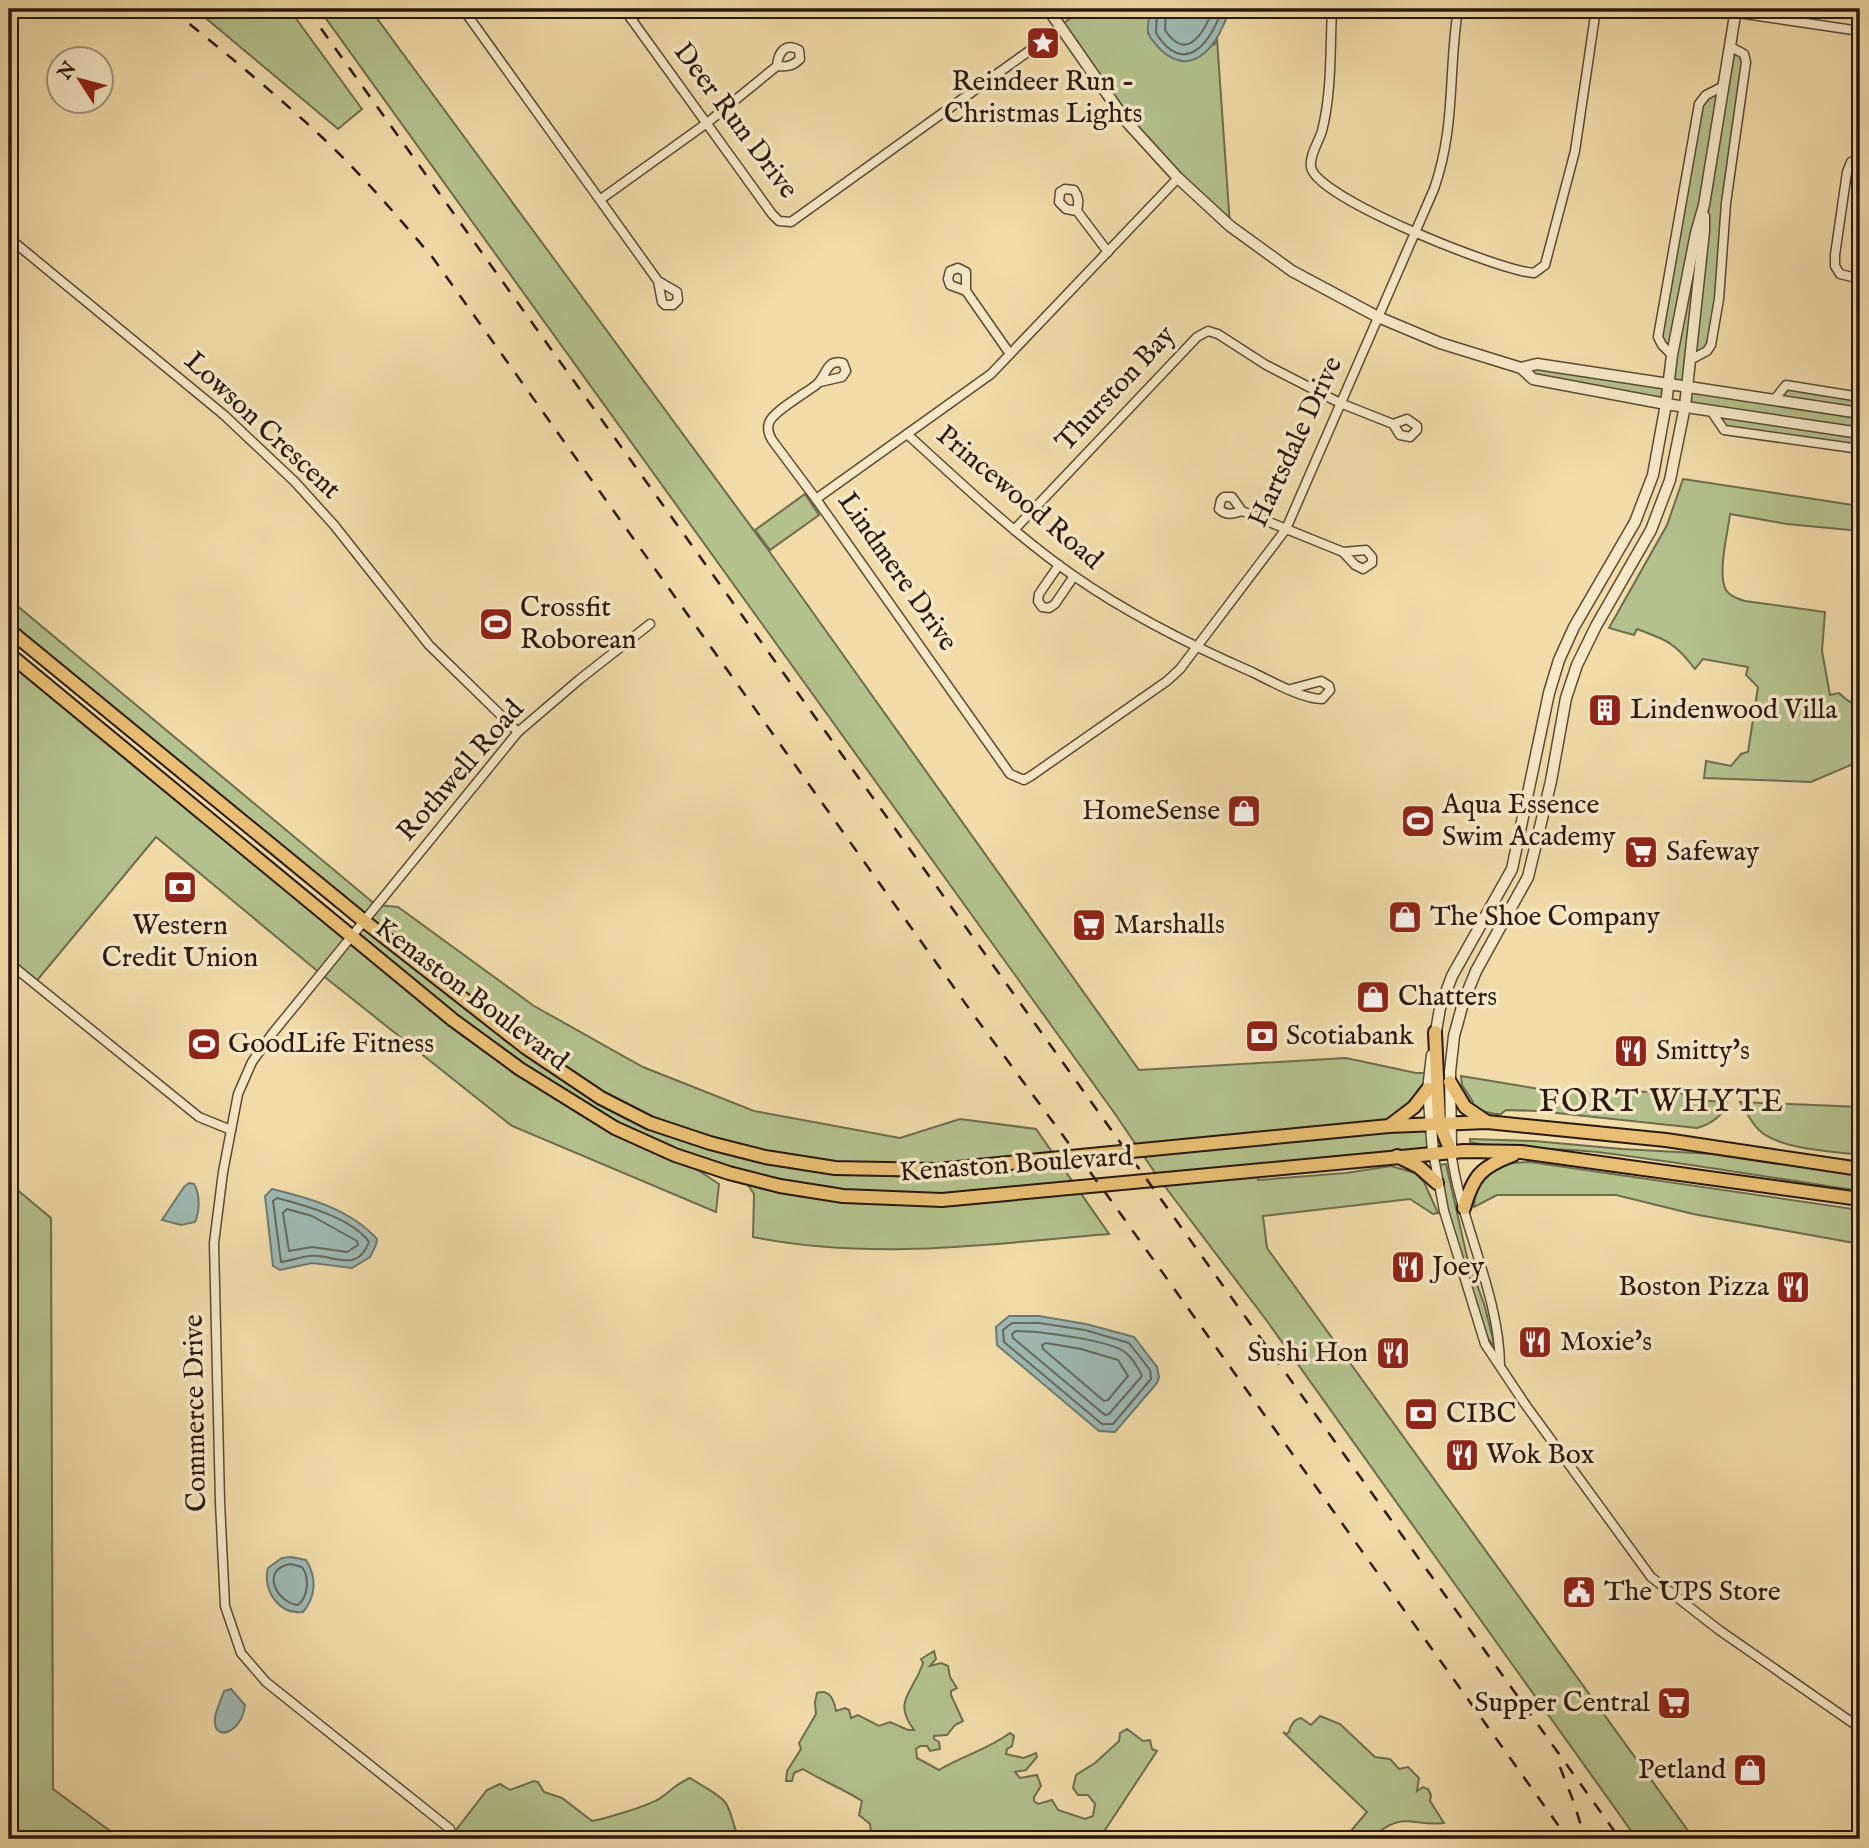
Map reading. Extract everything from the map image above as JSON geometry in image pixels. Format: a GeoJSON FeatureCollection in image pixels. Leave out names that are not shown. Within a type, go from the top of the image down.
{"type":"FeatureCollection","features":[{"type":"Feature","properties":{"kind":"main road","name":"Kenaston Boulevard"},"geometry":{"type":"LineString","coordinates":[[9,630],[363,921],[525,1047],[601,1098],[650,1124],[710,1143],[765,1157],[835,1168],[937,1170],[1390,1126],[1487,1122],[1666,1140],[1860,1169]]}},
{"type":"Feature","properties":{"kind":"main road","name":"Kenaston Boulevard"},"geometry":{"type":"LineString","coordinates":[[9,654],[475,1036],[520,1069],[615,1128],[675,1155],[780,1186],[843,1196],[942,1200],[1451,1151],[1521,1152],[1860,1199]]}},
{"type":"Feature","properties":{"kind":"main road"},"geometry":{"type":"LineString","coordinates":[[1435,1032],[1440,1123],[1451,1151]]}},
{"type":"Feature","properties":{"kind":"main road"},"geometry":{"type":"LineString","coordinates":[[1450,1082],[1465,1107],[1487,1122]]}},
{"type":"Feature","properties":{"kind":"main road"},"geometry":{"type":"LineString","coordinates":[[1390,1126],[1414,1107],[1429,1089]]}},
{"type":"Feature","properties":{"kind":"main road"},"geometry":{"type":"LineString","coordinates":[[1464,1208],[1469,1191],[1487,1166],[1521,1152]]}},
{"type":"Feature","properties":{"kind":"main road"},"geometry":{"type":"LineString","coordinates":[[1396,1156],[1419,1167],[1437,1183]]}},
{"type":"Feature","properties":{"kind":"street"},"geometry":{"type":"LineString","coordinates":[[463,9],[658,281]]}},
{"type":"Feature","properties":{"kind":"street","name":"Deer Run Drive"},"geometry":{"type":"LineString","coordinates":[[624,9],[772,214],[779,221],[791,222],[1061,28]]}},
{"type":"Feature","properties":{"kind":"street"},"geometry":{"type":"LineString","coordinates":[[631,19],[644,9]]}},
{"type":"Feature","properties":{"kind":"street"},"geometry":{"type":"LineString","coordinates":[[1048,9],[1126,121],[1178,178],[1230,226],[1292,271],[1378,317],[1440,343],[1521,368],[1533,379],[1666,404],[1860,433]]}},
{"type":"Feature","properties":{"kind":"street"},"geometry":{"type":"LineString","coordinates":[[1332,9],[1327,107],[1320,140],[1311,162],[1312,170],[1318,178],[1414,234],[1524,272],[1534,273],[1545,265],[1575,150],[1596,9]]}},
{"type":"Feature","properties":{"kind":"street","name":"Hartsdale Drive"},"geometry":{"type":"LineString","coordinates":[[1195,648],[1286,529],[1438,177],[1447,141],[1458,9]]}},
{"type":"Feature","properties":{"kind":"street"},"geometry":{"type":"LineString","coordinates":[[1711,9],[1860,31]]}},
{"type":"Feature","properties":{"kind":"street"},"geometry":{"type":"LineString","coordinates":[[1440,1123],[1429,1089],[1440,1008],[1452,976],[1512,869],[1553,676],[1574,627],[1620,550],[1653,475],[1672,355],[1704,205],[1736,11]]}},
{"type":"Feature","properties":{"kind":"street"},"geometry":{"type":"LineString","coordinates":[[1690,360],[1707,351],[1712,345],[1719,299],[1726,203],[1746,62],[1744,54],[1731,47]]}},
{"type":"Feature","properties":{"kind":"street"},"geometry":{"type":"LineString","coordinates":[[601,199],[707,123],[777,66]]}},
{"type":"Feature","properties":{"kind":"street"},"geometry":{"type":"LineString","coordinates":[[1672,355],[1658,337],[1699,104],[1706,95],[1724,86]]}},
{"type":"Feature","properties":{"kind":"street"},"geometry":{"type":"LineString","coordinates":[[1860,158],[1851,162],[1847,172],[1835,266],[1840,274],[1860,279]]}},
{"type":"Feature","properties":{"kind":"street","name":"Lindmere Drive"},"geometry":{"type":"LineString","coordinates":[[1178,178],[991,374],[816,499],[1010,774],[1016,778],[1024,780],[1031,776],[1159,687],[1180,669],[1195,648]]}},
{"type":"Feature","properties":{"kind":"street"},"geometry":{"type":"LineString","coordinates":[[1704,205],[1704,231],[1685,406],[1670,480],[1651,530],[1577,665],[1566,698],[1528,877],[1476,971],[1463,1003],[1454,1035],[1450,1082],[1433,1152],[1437,1183],[1485,1344],[1525,1404],[1651,1577],[1719,1630],[1860,1727]]}},
{"type":"Feature","properties":{"kind":"street"},"geometry":{"type":"LineString","coordinates":[[1077,211],[1108,252]]}},
{"type":"Feature","properties":{"kind":"street","name":"Lowson Crescent"},"geometry":{"type":"LineString","coordinates":[[9,238],[224,415],[295,481],[334,525],[429,645],[518,732]]}},
{"type":"Feature","properties":{"kind":"street"},"geometry":{"type":"LineString","coordinates":[[966,291],[1010,354]]}},
{"type":"Feature","properties":{"kind":"street","name":"Thurston Bay"},"geometry":{"type":"LineString","coordinates":[[1014,530],[1202,333],[1213,331],[1266,365],[1340,403],[1393,424]]}},
{"type":"Feature","properties":{"kind":"street"},"geometry":{"type":"LineString","coordinates":[[1521,368],[1537,364],[1860,413]]}},
{"type":"Feature","properties":{"kind":"street"},"geometry":{"type":"LineString","coordinates":[[816,499],[772,440],[768,429],[771,418],[820,382]]}},
{"type":"Feature","properties":{"kind":"street"},"geometry":{"type":"LineString","coordinates":[[1774,400],[1786,385],[1860,397]]}},
{"type":"Feature","properties":{"kind":"street"},"geometry":{"type":"LineString","coordinates":[[1711,411],[1724,429],[1860,449]]}},
{"type":"Feature","properties":{"kind":"street","name":"Princewood Road"},"geometry":{"type":"LineString","coordinates":[[907,434],[1014,530],[1115,604],[1195,648],[1291,689]]}},
{"type":"Feature","properties":{"kind":"street"},"geometry":{"type":"LineString","coordinates":[[1242,511],[1343,552]]}},
{"type":"Feature","properties":{"kind":"street"},"geometry":{"type":"LineString","coordinates":[[1059,565],[1039,594],[1038,601],[1042,607],[1049,608],[1055,604],[1074,576]]}},
{"type":"Feature","properties":{"kind":"street","name":"Rothwell Road"},"geometry":{"type":"LineString","coordinates":[[352,935],[518,732],[650,624]]}},
{"type":"Feature","properties":{"kind":"street","name":"Commerce Drive"},"geometry":{"type":"LineString","coordinates":[[352,935],[252,1062],[238,1094],[231,1130],[214,1242],[225,1606],[241,1653],[267,1682],[450,1829]]}},
{"type":"Feature","properties":{"kind":"street"},"geometry":{"type":"LineString","coordinates":[[9,964],[199,1117],[231,1130]]}},
{"type":"Feature","properties":{"kind":"street"},"geometry":{"type":"LineString","coordinates":[[1451,1151],[1500,1340],[1500,1365]]}},
{"type":"Feature","properties":{"kind":"green space"},"geometry":{"type":"Polygon","coordinates":[[[195,9],[289,9],[362,109],[338,129],[195,9]]]}},
{"type":"Feature","properties":{"kind":"green space"},"geometry":{"type":"Polygon","coordinates":[[[319,9],[370,9],[769,551],[1139,1070],[1346,1058],[1416,1073],[1430,1073],[1428,1089],[1391,1126],[1431,1124],[1433,1152],[1257,1171],[1258,1180],[1346,1173],[1391,1166],[1415,1173],[1424,1182],[1438,1213],[1433,1214],[1410,1199],[1263,1216],[1267,1248],[1694,1839],[1637,1839],[1267,1321],[1160,1180],[319,9]]]}},
{"type":"Feature","properties":{"kind":"green space"},"geometry":{"type":"Polygon","coordinates":[[[1083,9],[1150,9],[1148,33],[1214,45],[1217,39],[1230,226],[1126,121],[1060,26],[1083,9]]]}},
{"type":"Feature","properties":{"kind":"green space"},"geometry":{"type":"Polygon","coordinates":[[[1731,47],[1744,54],[1711,345],[1690,360],[1687,386],[1774,400],[1786,385],[1860,397],[1860,449],[1724,430],[1711,411],[1685,406],[1686,387],[1668,384],[1666,404],[1533,379],[1521,368],[1537,364],[1668,383],[1672,355],[1658,337],[1699,104],[1724,86],[1731,47]]]}},
{"type":"Feature","properties":{"kind":"green space"},"geometry":{"type":"Polygon","coordinates":[[[1683,479],[1860,506],[1860,531],[1787,524],[1730,514],[1723,574],[1726,590],[1745,601],[1825,612],[1822,651],[1830,695],[1839,693],[1851,702],[1860,703],[1860,761],[1811,782],[1704,778],[1706,761],[1731,766],[1741,754],[1748,752],[1758,687],[1746,675],[1748,667],[1703,659],[1695,669],[1682,653],[1663,640],[1637,629],[1634,635],[1609,628],[1667,525],[1683,479]]]}},
{"type":"Feature","properties":{"kind":"green space"},"geometry":{"type":"Polygon","coordinates":[[[805,494],[819,515],[770,550],[755,530],[805,494]]]}},
{"type":"Feature","properties":{"kind":"green space"},"geometry":{"type":"Polygon","coordinates":[[[9,599],[376,905],[398,907],[534,1006],[643,1067],[754,1111],[900,1138],[960,1119],[1036,1129],[1109,1234],[976,1246],[886,1249],[797,1244],[753,1237],[754,1194],[742,1176],[678,1157],[719,1184],[716,1212],[512,1126],[321,974],[156,837],[34,984],[9,963],[9,654],[352,935],[363,921],[9,626],[9,599]]]}},
{"type":"Feature","properties":{"kind":"green space"},"geometry":{"type":"Polygon","coordinates":[[[1461,1076],[1551,1091],[1679,1092],[1692,1100],[1727,1102],[1716,1119],[1697,1128],[1538,1111],[1506,1110],[1495,1114],[1478,1110],[1471,1105],[1473,1102],[1462,1085],[1461,1076]]]}},
{"type":"Feature","properties":{"kind":"green space"},"geometry":{"type":"Polygon","coordinates":[[[1740,1102],[1860,1107],[1860,1155],[1793,1146],[1768,1137],[1751,1120],[1740,1102]]]}},
{"type":"Feature","properties":{"kind":"green space"},"geometry":{"type":"Polygon","coordinates":[[[1470,1139],[1715,1154],[1860,1175],[1860,1191],[1630,1156],[1501,1147],[1470,1142],[1470,1139]]]}},
{"type":"Feature","properties":{"kind":"green space"},"geometry":{"type":"Polygon","coordinates":[[[1530,1162],[1860,1210],[1860,1244],[1693,1214],[1616,1195],[1497,1195],[1474,1207],[1475,1191],[1482,1174],[1509,1163],[1530,1162]]]}},
{"type":"Feature","properties":{"kind":"green space"},"geometry":{"type":"Polygon","coordinates":[[[1446,1164],[1467,1257],[1484,1304],[1495,1347],[1478,1317],[1463,1269],[1441,1182],[1440,1165],[1446,1164]]]}},
{"type":"Feature","properties":{"kind":"green space"},"geometry":{"type":"Polygon","coordinates":[[[9,1183],[51,1218],[53,1789],[121,1839],[9,1839],[9,1183]]]}},
{"type":"Feature","properties":{"kind":"green space"},"geometry":{"type":"Polygon","coordinates":[[[934,1651],[936,1659],[930,1666],[941,1663],[948,1666],[950,1677],[957,1688],[951,1691],[951,1695],[963,1721],[955,1725],[947,1735],[934,1736],[940,1749],[930,1751],[927,1746],[920,1746],[916,1749],[917,1758],[939,1770],[1010,1733],[1014,1736],[1012,1746],[1007,1749],[1006,1754],[1024,1758],[1036,1753],[1037,1757],[1026,1770],[1015,1772],[1020,1778],[1037,1775],[1041,1786],[1034,1801],[1038,1804],[1052,1800],[1058,1810],[1085,1819],[1093,1816],[1095,1804],[1088,1795],[1078,1795],[1073,1788],[1076,1775],[1095,1763],[1119,1741],[1120,1733],[1127,1729],[1143,1741],[1150,1740],[1152,1749],[1157,1751],[1099,1839],[880,1839],[871,1832],[870,1824],[859,1815],[862,1801],[803,1769],[794,1773],[792,1781],[786,1781],[787,1771],[801,1749],[799,1743],[816,1714],[817,1693],[828,1694],[836,1711],[845,1708],[849,1710],[851,1718],[858,1715],[879,1726],[890,1722],[914,1730],[905,1712],[906,1697],[923,1663],[921,1659],[934,1651]]]}},
{"type":"Feature","properties":{"kind":"green space"},"geometry":{"type":"Polygon","coordinates":[[[1320,1716],[1340,1724],[1375,1757],[1390,1759],[1399,1769],[1408,1767],[1419,1778],[1417,1791],[1423,1787],[1428,1789],[1430,1801],[1444,1823],[1397,1822],[1380,1831],[1378,1838],[1383,1839],[1344,1839],[1367,1812],[1283,1732],[1289,1732],[1293,1723],[1301,1718],[1311,1725],[1320,1716]]]}},
{"type":"Feature","properties":{"kind":"green space"},"geometry":{"type":"Polygon","coordinates":[[[690,1778],[724,1801],[740,1839],[449,1839],[487,1790],[500,1784],[510,1790],[538,1782],[544,1792],[562,1798],[592,1821],[652,1803],[690,1778]]]}},
{"type":"Feature","properties":{"kind":"water"},"geometry":{"type":"Polygon","coordinates":[[[1150,9],[1229,9],[1213,44],[1205,53],[1185,61],[1173,58],[1151,39],[1148,29],[1150,9]]]}},
{"type":"Feature","properties":{"kind":"water"},"geometry":{"type":"Polygon","coordinates":[[[189,1183],[194,1184],[198,1198],[195,1222],[181,1225],[162,1220],[184,1187],[189,1183]]]}},
{"type":"Feature","properties":{"kind":"water"},"geometry":{"type":"Polygon","coordinates":[[[272,1189],[328,1206],[354,1220],[377,1239],[370,1257],[352,1268],[312,1263],[280,1270],[273,1266],[265,1196],[272,1189]]]}},
{"type":"Feature","properties":{"kind":"water"},"geometry":{"type":"Polygon","coordinates":[[[1009,1316],[1039,1316],[1086,1324],[1134,1337],[1157,1367],[1157,1383],[1115,1432],[1099,1431],[997,1345],[996,1327],[1009,1316]]]}},
{"type":"Feature","properties":{"kind":"water"},"geometry":{"type":"Polygon","coordinates":[[[282,1558],[306,1560],[312,1573],[313,1593],[303,1612],[294,1612],[280,1605],[268,1585],[268,1568],[282,1558]]]}},
{"type":"Feature","properties":{"kind":"water"},"geometry":{"type":"Polygon","coordinates":[[[231,1689],[245,1705],[243,1715],[239,1723],[228,1732],[222,1733],[215,1726],[216,1715],[224,1691],[231,1689]]]}},
{"type":"Feature","properties":{"kind":"railway"},"geometry":{"type":"LineString","coordinates":[[171,9],[325,140],[433,258],[970,1010],[1107,1195],[1568,1839]]}},
{"type":"Feature","properties":{"kind":"railway"},"geometry":{"type":"LineString","coordinates":[[307,9],[1620,1839]]}},
{"type":"Feature","properties":{"kind":"railway"},"geometry":{"type":"LineString","coordinates":[[1560,1767],[1585,1839]]}},
{"type":"Feature","properties":{"kind":"place","name":"Reindeer Run - Christmas Lights"},"geometry":{"type":"Point","coordinates":[1043,43]}},
{"type":"Feature","properties":{"kind":"place","name":"Crossfit Roborean"},"geometry":{"type":"Point","coordinates":[496,624]}},
{"type":"Feature","properties":{"kind":"place","name":"Lindenwood Villa"},"geometry":{"type":"Point","coordinates":[1605,710]}},
{"type":"Feature","properties":{"kind":"place","name":"HomeSense"},"geometry":{"type":"Point","coordinates":[1244,811]}},
{"type":"Feature","properties":{"kind":"place","name":"Aqua Essence Swim Academy"},"geometry":{"type":"Point","coordinates":[1418,821]}},
{"type":"Feature","properties":{"kind":"place","name":"Safeway"},"geometry":{"type":"Point","coordinates":[1641,852]}},
{"type":"Feature","properties":{"kind":"place","name":"Western Credit Union"},"geometry":{"type":"Point","coordinates":[180,887]}},
{"type":"Feature","properties":{"kind":"place","name":"The Shoe Company"},"geometry":{"type":"Point","coordinates":[1405,917]}},
{"type":"Feature","properties":{"kind":"place","name":"Marshalls"},"geometry":{"type":"Point","coordinates":[1089,925]}},
{"type":"Feature","properties":{"kind":"place","name":"Chatters"},"geometry":{"type":"Point","coordinates":[1373,997]}},
{"type":"Feature","properties":{"kind":"place","name":"Scotiabank"},"geometry":{"type":"Point","coordinates":[1262,1036]}},
{"type":"Feature","properties":{"kind":"place","name":"GoodLife Fitness"},"geometry":{"type":"Point","coordinates":[204,1044]}},
{"type":"Feature","properties":{"kind":"place","name":"Smitty's"},"geometry":{"type":"Point","coordinates":[1631,1051]}},
{"type":"Feature","properties":{"kind":"place","name":"Joey"},"geometry":{"type":"Point","coordinates":[1408,1267]}},
{"type":"Feature","properties":{"kind":"place","name":"Boston Pizza"},"geometry":{"type":"Point","coordinates":[1793,1287]}},
{"type":"Feature","properties":{"kind":"place","name":"Moxie's"},"geometry":{"type":"Point","coordinates":[1535,1342]}},
{"type":"Feature","properties":{"kind":"place","name":"Sushi Hon"},"geometry":{"type":"Point","coordinates":[1393,1353]}},
{"type":"Feature","properties":{"kind":"place","name":"CIBC"},"geometry":{"type":"Point","coordinates":[1421,1414]}},
{"type":"Feature","properties":{"kind":"place","name":"Wok Box"},"geometry":{"type":"Point","coordinates":[1462,1455]}},
{"type":"Feature","properties":{"kind":"place","name":"The UPS Store"},"geometry":{"type":"Point","coordinates":[1579,1592]}},
{"type":"Feature","properties":{"kind":"place","name":"Supper Central"},"geometry":{"type":"Point","coordinates":[1674,1703]}},
{"type":"Feature","properties":{"kind":"place","name":"Petland"},"geometry":{"type":"Point","coordinates":[1750,1770]}},
{"type":"Feature","properties":{"kind":"district","name":"FORT WHYTE"},"geometry":{"type":"Point","coordinates":[1662,1102]}}]}
